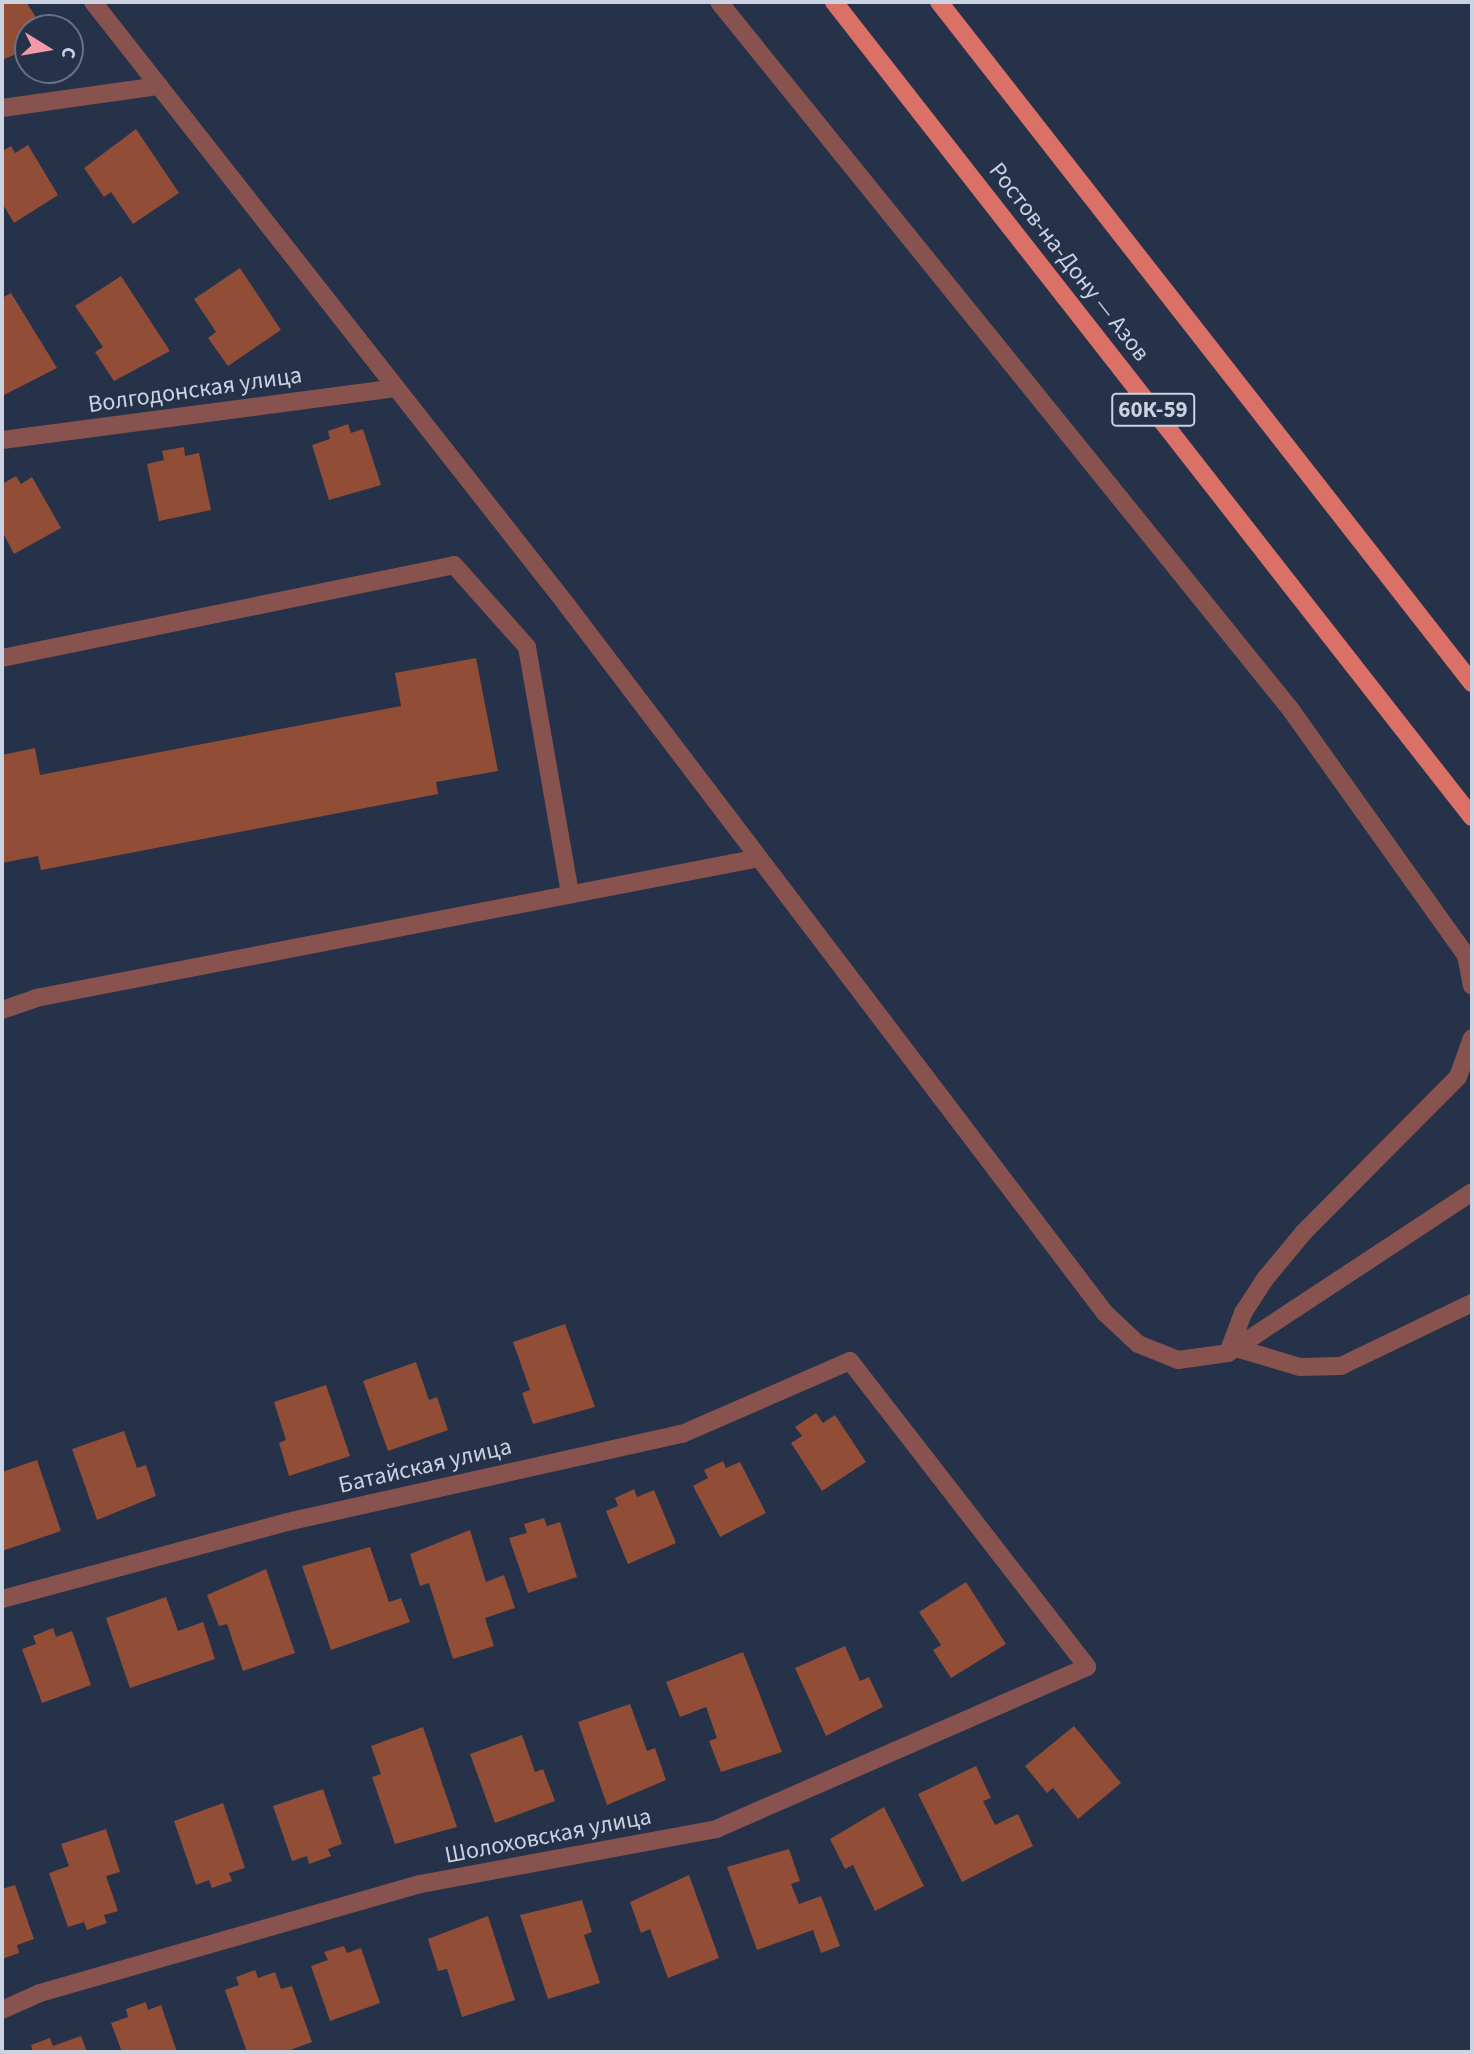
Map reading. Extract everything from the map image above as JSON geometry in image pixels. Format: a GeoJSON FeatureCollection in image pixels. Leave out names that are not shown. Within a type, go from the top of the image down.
{"type":"FeatureCollection","features":[{"type":"Feature","properties":{"kind":"main road","name":"Ростов-на-Дону — Азов"},"geometry":{"type":"LineString","coordinates":[[834,2],[1472,817]]}},
{"type":"Feature","properties":{"kind":"main road"},"geometry":{"type":"LineString","coordinates":[[939,2],[1472,683]]}},
{"type":"Feature","properties":{"kind":"street"},"geometry":{"type":"LineString","coordinates":[[93,2],[396,387],[1105,1313],[1138,1345],[1178,1360],[1232,1350],[1466,1194],[1472,1183]]}},
{"type":"Feature","properties":{"kind":"street"},"geometry":{"type":"LineString","coordinates":[[719,2],[1292,709],[1466,955],[1472,985]]}},
{"type":"Feature","properties":{"kind":"street"},"geometry":{"type":"LineString","coordinates":[[2,108],[159,86]]}},
{"type":"Feature","properties":{"kind":"street","name":"Волгодонская улица"},"geometry":{"type":"LineString","coordinates":[[2,440],[396,387]]}},
{"type":"Feature","properties":{"kind":"street"},"geometry":{"type":"LineString","coordinates":[[2,658],[454,565],[527,646],[569,894]]}},
{"type":"Feature","properties":{"kind":"street"},"geometry":{"type":"LineString","coordinates":[[2,1010],[36,998],[758,858]]}},
{"type":"Feature","properties":{"kind":"street"},"geometry":{"type":"LineString","coordinates":[[1232,1350],[1243,1313],[1265,1279],[1304,1231],[1458,1077],[1472,1038]]}},
{"type":"Feature","properties":{"kind":"street"},"geometry":{"type":"LineString","coordinates":[[1232,1350],[1300,1367],[1341,1366],[1472,1303]]}},
{"type":"Feature","properties":{"kind":"street","name":"Батайская улица"},"geometry":{"type":"LineString","coordinates":[[2,1599],[287,1522],[682,1434],[850,1361],[1087,1667]]}},
{"type":"Feature","properties":{"kind":"street","name":"Шолоховская улица"},"geometry":{"type":"LineString","coordinates":[[2,2010],[40,1993],[421,1884],[717,1829],[1087,1667]]}},
{"type":"Feature","properties":{"kind":"building"},"geometry":{"type":"Polygon","coordinates":[[[2,2],[26,2],[34,14],[14,14],[14,55],[2,60],[2,2]]]}},
{"type":"Feature","properties":{"kind":"building"},"geometry":{"type":"Polygon","coordinates":[[[136,129],[179,193],[133,224],[111,192],[104,197],[84,168],[136,129]]]}},
{"type":"Feature","properties":{"kind":"building"},"geometry":{"type":"Polygon","coordinates":[[[28,145],[58,195],[14,223],[2,203],[2,151],[11,146],[15,153],[28,145]]]}},
{"type":"Feature","properties":{"kind":"building"},"geometry":{"type":"Polygon","coordinates":[[[240,268],[281,330],[228,366],[208,338],[216,332],[194,299],[240,268]]]}},
{"type":"Feature","properties":{"kind":"building"},"geometry":{"type":"Polygon","coordinates":[[[121,276],[170,351],[114,381],[95,352],[103,347],[75,306],[121,276]]]}},
{"type":"Feature","properties":{"kind":"building"},"geometry":{"type":"Polygon","coordinates":[[[11,293],[57,368],[2,396],[2,298],[11,293]]]}},
{"type":"Feature","properties":{"kind":"building"},"geometry":{"type":"Polygon","coordinates":[[[348,424],[351,433],[363,429],[381,485],[329,500],[312,445],[330,439],[328,431],[348,424]]]}},
{"type":"Feature","properties":{"kind":"building"},"geometry":{"type":"Polygon","coordinates":[[[184,447],[185,456],[199,453],[211,510],[159,521],[147,464],[164,460],[162,451],[184,447]]]}},
{"type":"Feature","properties":{"kind":"building"},"geometry":{"type":"Polygon","coordinates":[[[16,476],[21,484],[32,477],[61,528],[14,554],[2,531],[2,484],[16,476]]]}},
{"type":"Feature","properties":{"kind":"building"},"geometry":{"type":"Polygon","coordinates":[[[476,658],[498,771],[436,782],[438,794],[41,870],[38,856],[2,863],[2,755],[35,748],[40,775],[401,706],[395,673],[476,658]]]}},
{"type":"Feature","properties":{"kind":"building"},"geometry":{"type":"Polygon","coordinates":[[[565,1324],[595,1407],[533,1424],[522,1393],[530,1390],[513,1342],[565,1324]]]}},
{"type":"Feature","properties":{"kind":"building"},"geometry":{"type":"Polygon","coordinates":[[[416,1362],[429,1400],[437,1397],[448,1430],[388,1451],[363,1381],[416,1362]]]}},
{"type":"Feature","properties":{"kind":"building"},"geometry":{"type":"Polygon","coordinates":[[[326,1385],[350,1456],[289,1476],[279,1443],[286,1440],[274,1402],[326,1385]]]}},
{"type":"Feature","properties":{"kind":"building"},"geometry":{"type":"Polygon","coordinates":[[[816,1413],[823,1423],[835,1415],[866,1462],[822,1491],[791,1443],[802,1436],[795,1427],[816,1413]]]}},
{"type":"Feature","properties":{"kind":"building"},"geometry":{"type":"Polygon","coordinates":[[[124,1431],[137,1468],[146,1465],[156,1496],[97,1520],[72,1449],[124,1431]]]}},
{"type":"Feature","properties":{"kind":"building"},"geometry":{"type":"Polygon","coordinates":[[[37,1460],[61,1531],[2,1551],[2,1472],[37,1460]]]}},
{"type":"Feature","properties":{"kind":"building"},"geometry":{"type":"Polygon","coordinates":[[[723,1461],[726,1468],[740,1462],[766,1513],[720,1537],[693,1486],[708,1478],[704,1470],[723,1461]]]}},
{"type":"Feature","properties":{"kind":"building"},"geometry":{"type":"Polygon","coordinates":[[[634,1489],[637,1497],[654,1490],[676,1543],[628,1564],[606,1511],[618,1506],[615,1498],[634,1489]]]}},
{"type":"Feature","properties":{"kind":"building"},"geometry":{"type":"Polygon","coordinates":[[[544,1518],[547,1526],[560,1522],[577,1577],[528,1593],[509,1538],[527,1533],[524,1524],[544,1518]]]}},
{"type":"Feature","properties":{"kind":"building"},"geometry":{"type":"Polygon","coordinates":[[[470,1530],[486,1582],[504,1575],[515,1608],[485,1618],[494,1646],[453,1659],[429,1583],[420,1586],[410,1554],[470,1530]]]}},
{"type":"Feature","properties":{"kind":"building"},"geometry":{"type":"Polygon","coordinates":[[[370,1547],[389,1602],[401,1598],[410,1622],[331,1650],[302,1566],[370,1547]]]}},
{"type":"Feature","properties":{"kind":"building"},"geometry":{"type":"Polygon","coordinates":[[[266,1569],[295,1653],[243,1671],[227,1624],[219,1626],[207,1595],[266,1569]]]}},
{"type":"Feature","properties":{"kind":"building"},"geometry":{"type":"Polygon","coordinates":[[[966,1582],[1006,1644],[951,1678],[933,1650],[941,1645],[919,1612],[966,1582]]]}},
{"type":"Feature","properties":{"kind":"building"},"geometry":{"type":"Polygon","coordinates":[[[166,1597],[178,1631],[203,1622],[215,1659],[130,1688],[106,1618],[166,1597]]]}},
{"type":"Feature","properties":{"kind":"building"},"geometry":{"type":"Polygon","coordinates":[[[53,1628],[56,1637],[72,1631],[91,1685],[42,1703],[22,1649],[36,1644],[33,1636],[53,1628]]]}},
{"type":"Feature","properties":{"kind":"building"},"geometry":{"type":"Polygon","coordinates":[[[845,1646],[860,1681],[869,1677],[883,1707],[826,1736],[795,1668],[845,1646]]]}},
{"type":"Feature","properties":{"kind":"building"},"geometry":{"type":"Polygon","coordinates":[[[743,1652],[782,1752],[721,1772],[709,1741],[717,1738],[706,1707],[680,1717],[666,1682],[743,1652]]]}},
{"type":"Feature","properties":{"kind":"building"},"geometry":{"type":"Polygon","coordinates":[[[630,1704],[647,1751],[655,1748],[666,1780],[607,1805],[578,1722],[630,1704]]]}},
{"type":"Feature","properties":{"kind":"building"},"geometry":{"type":"Polygon","coordinates":[[[1074,1726],[1121,1783],[1078,1819],[1053,1788],[1047,1793],[1025,1766],[1074,1726]]]}},
{"type":"Feature","properties":{"kind":"building"},"geometry":{"type":"Polygon","coordinates":[[[423,1727],[457,1827],[395,1844],[372,1777],[381,1774],[371,1746],[423,1727]]]}},
{"type":"Feature","properties":{"kind":"building"},"geometry":{"type":"Polygon","coordinates":[[[522,1735],[535,1772],[543,1769],[555,1801],[495,1823],[470,1754],[522,1735]]]}},
{"type":"Feature","properties":{"kind":"building"},"geometry":{"type":"Polygon","coordinates":[[[976,1766],[991,1798],[983,1801],[995,1825],[1018,1814],[1033,1846],[962,1882],[918,1794],[976,1766]]]}},
{"type":"Feature","properties":{"kind":"building"},"geometry":{"type":"Polygon","coordinates":[[[323,1789],[342,1844],[328,1849],[331,1856],[309,1864],[307,1856],[292,1861],[273,1806],[323,1789]]]}},
{"type":"Feature","properties":{"kind":"building"},"geometry":{"type":"Polygon","coordinates":[[[223,1803],[245,1868],[229,1873],[232,1881],[212,1888],[209,1880],[196,1885],[174,1821],[223,1803]]]}},
{"type":"Feature","properties":{"kind":"building"},"geometry":{"type":"Polygon","coordinates":[[[884,1807],[924,1886],[875,1911],[853,1865],[845,1869],[830,1839],[884,1807]]]}},
{"type":"Feature","properties":{"kind":"building"},"geometry":{"type":"Polygon","coordinates":[[[106,1829],[120,1872],[106,1876],[118,1911],[104,1915],[107,1923],[87,1930],[84,1922],[68,1927],[49,1873],[69,1866],[61,1844],[106,1829]]]}},
{"type":"Feature","properties":{"kind":"building"},"geometry":{"type":"Polygon","coordinates":[[[789,1849],[800,1881],[791,1884],[799,1904],[821,1896],[840,1946],[821,1953],[813,1930],[757,1950],[727,1867],[789,1849]]]}},
{"type":"Feature","properties":{"kind":"building"},"geometry":{"type":"Polygon","coordinates":[[[689,1875],[719,1958],[668,1978],[650,1929],[641,1933],[630,1902],[689,1875]]]}},
{"type":"Feature","properties":{"kind":"building"},"geometry":{"type":"Polygon","coordinates":[[[15,1885],[34,1939],[17,1945],[19,1953],[2,1959],[2,1889],[15,1885]]]}},
{"type":"Feature","properties":{"kind":"building"},"geometry":{"type":"Polygon","coordinates":[[[582,1900],[592,1932],[584,1935],[600,1983],[548,1999],[520,1915],[582,1900]]]}},
{"type":"Feature","properties":{"kind":"building"},"geometry":{"type":"Polygon","coordinates":[[[488,1916],[515,2000],[462,2017],[447,1969],[438,1971],[428,1939],[488,1916]]]}},
{"type":"Feature","properties":{"kind":"building"},"geometry":{"type":"Polygon","coordinates":[[[344,1946],[347,1953],[361,1948],[380,2003],[330,2021],[311,1966],[328,1960],[324,1952],[344,1946]]]}},
{"type":"Feature","properties":{"kind":"building"},"geometry":{"type":"Polygon","coordinates":[[[255,1970],[258,1978],[275,1972],[281,1989],[292,1986],[312,2042],[285,2052],[247,2052],[225,1990],[239,1985],[236,1977],[255,1970]]]}},
{"type":"Feature","properties":{"kind":"building"},"geometry":{"type":"Polygon","coordinates":[[[146,2002],[148,2010],[161,2005],[177,2052],[122,2052],[111,2023],[128,2017],[126,2009],[146,2002]]]}},
{"type":"Feature","properties":{"kind":"building"},"geometry":{"type":"Polygon","coordinates":[[[81,2036],[87,2052],[33,2052],[31,2045],[50,2038],[53,2046],[81,2036]]]}}]}
